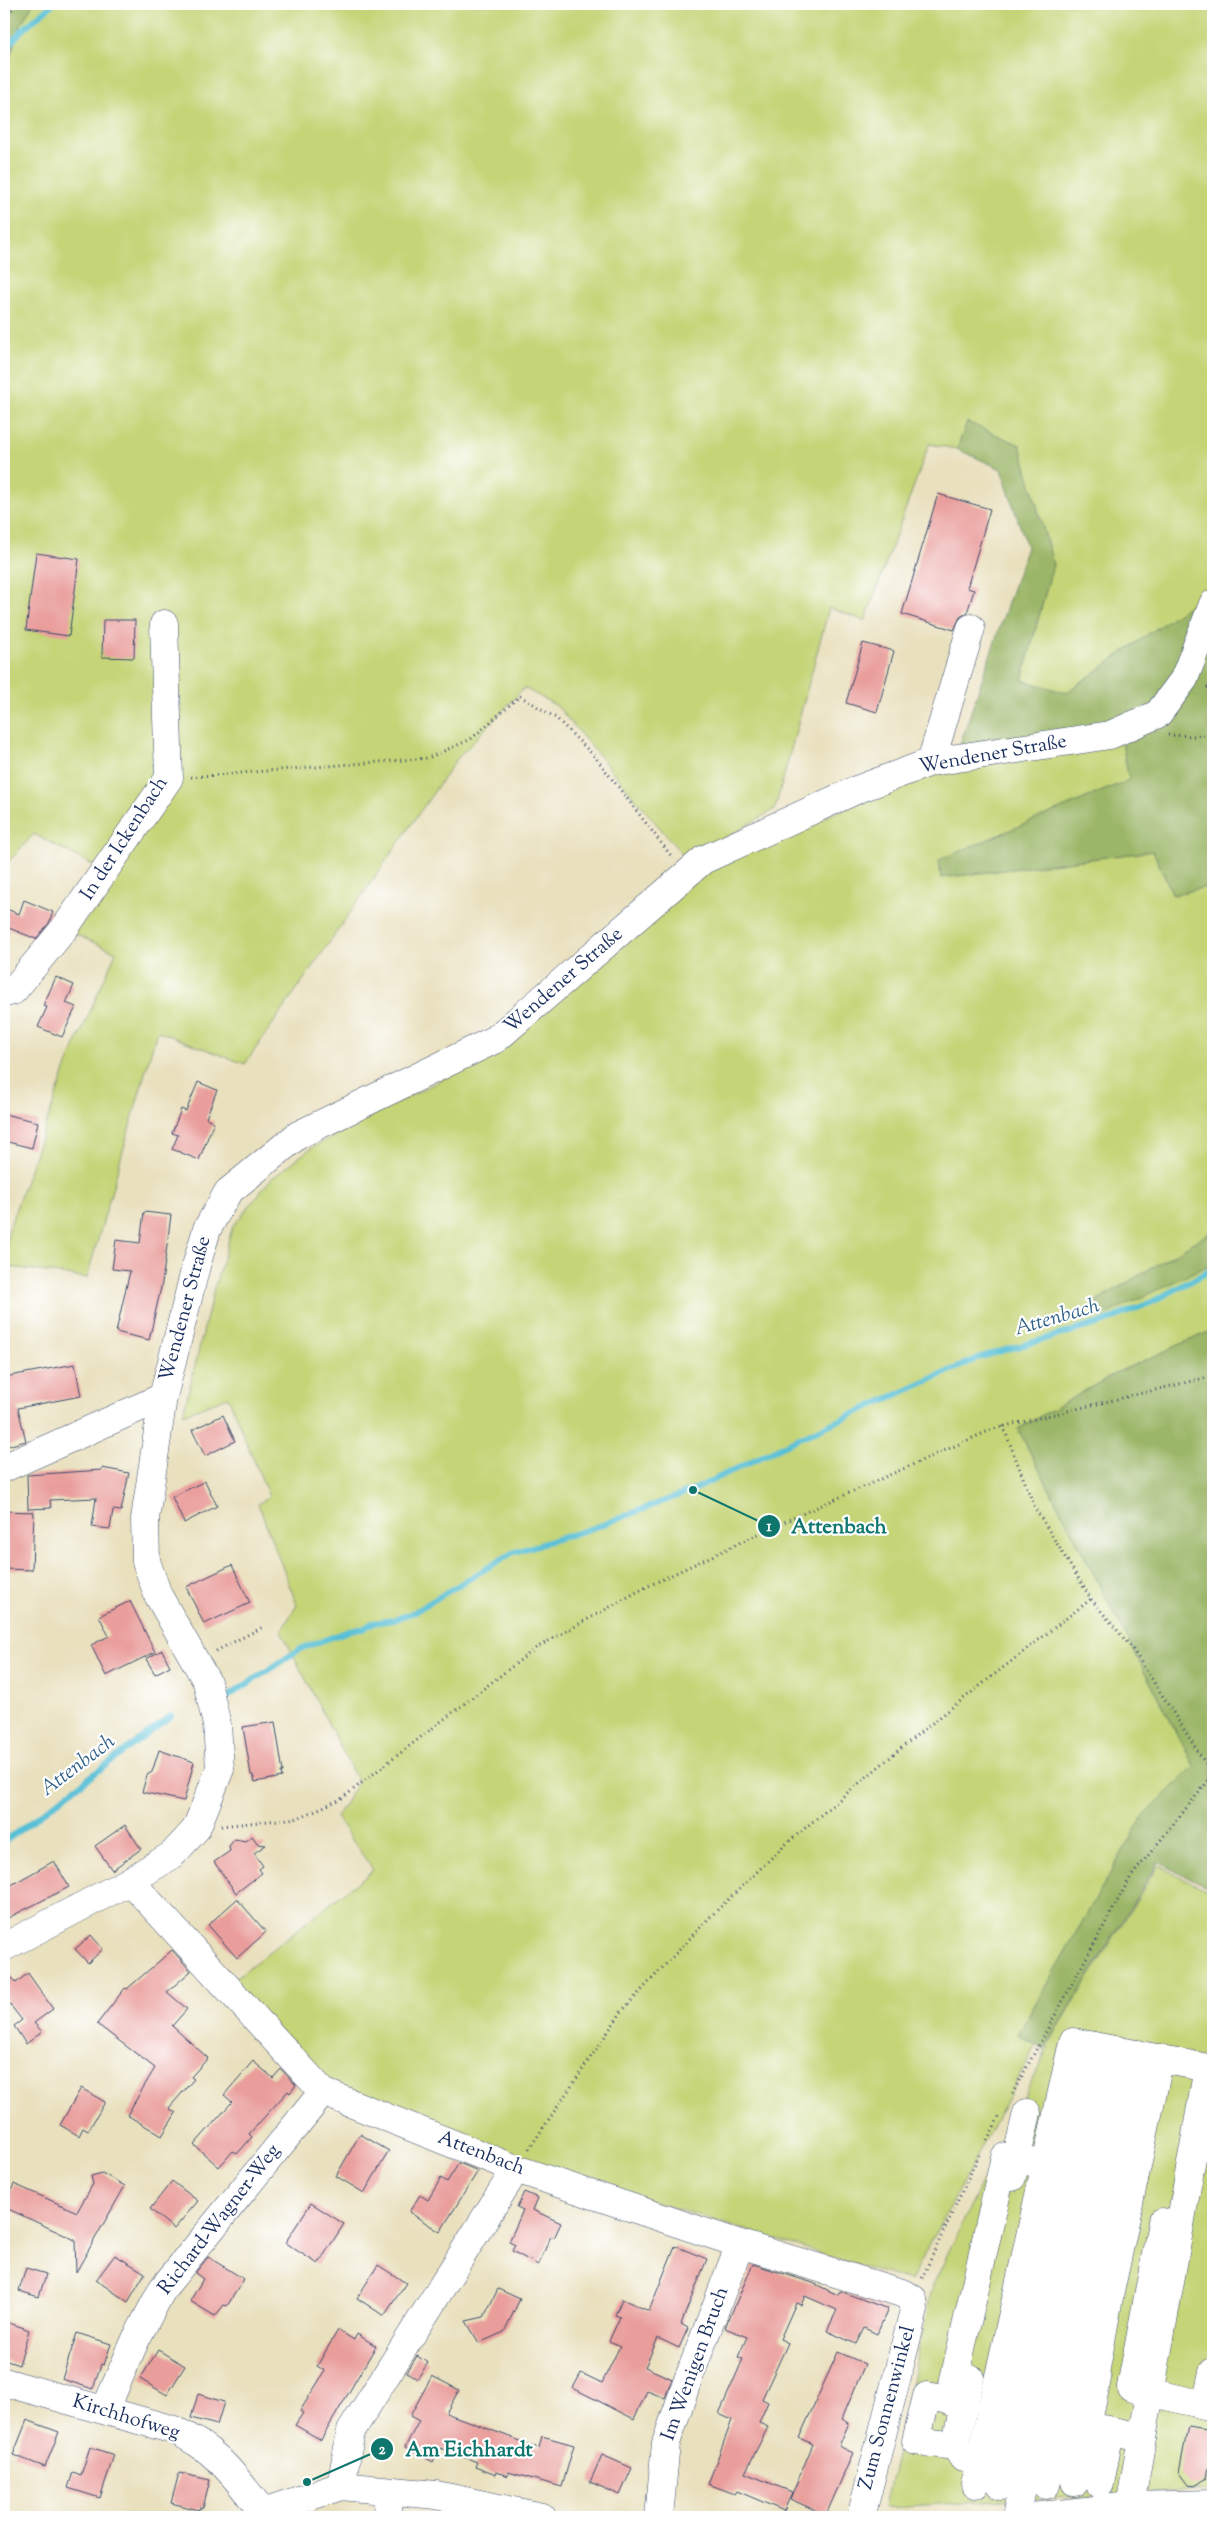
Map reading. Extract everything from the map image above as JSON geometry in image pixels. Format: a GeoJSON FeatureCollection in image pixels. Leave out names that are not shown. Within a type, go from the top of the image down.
{"type":"FeatureCollection","features":[{"type":"Feature","properties":{"kind":"street","name":"Wendener Straße"},"geometry":{"type":"LineString","coordinates":[[4,1468],[163,1397],[207,1229],[228,1192],[298,1136],[496,1039],[703,860],[856,790],[931,762],[1110,735],[1158,714],[1184,679],[1213,604]]}},
{"type":"Feature","properties":{"kind":"street","name":"In der Ickenbach"},"geometry":{"type":"LineString","coordinates":[[4,993],[13,990],[64,929],[169,778],[164,624]]}},
{"type":"Feature","properties":{"kind":"street"},"geometry":{"type":"LineString","coordinates":[[931,762],[972,628]]}},
{"type":"Feature","properties":{"kind":"street"},"geometry":{"type":"LineString","coordinates":[[4,1947],[130,1881],[172,1855],[196,1829],[220,1769],[216,1725],[207,1682],[158,1594],[146,1561],[145,1519],[163,1397]]}},
{"type":"Feature","properties":{"kind":"street","name":"Attenbach"},"geometry":{"type":"LineString","coordinates":[[130,1881],[323,2092],[516,2169],[740,2244],[905,2294],[912,2299]]}},
{"type":"Feature","properties":{"kind":"street"},"geometry":{"type":"LineString","coordinates":[[1016,2517],[1032,2416],[1065,2284],[1069,2169],[1048,2073],[1057,2043],[1111,2049],[1205,2067],[1065,2284]]}},
{"type":"Feature","properties":{"kind":"street"},"geometry":{"type":"LineString","coordinates":[[977,2470],[1032,2416],[1065,2284],[1069,2169],[1111,2049]]}},
{"type":"Feature","properties":{"kind":"street"},"geometry":{"type":"LineString","coordinates":[[1032,2416],[1074,2484],[1032,2416],[1065,2284],[1069,2169],[1111,2049]]}},
{"type":"Feature","properties":{"kind":"street","name":"Richard-Wagner-Weg"},"geometry":{"type":"LineString","coordinates":[[105,2410],[134,2341],[163,2288],[323,2092]]}},
{"type":"Feature","properties":{"kind":"street"},"geometry":{"type":"LineString","coordinates":[[1027,2113],[1069,2169]]}},
{"type":"Feature","properties":{"kind":"street"},"geometry":{"type":"LineString","coordinates":[[341,2486],[351,2431],[516,2169]]}},
{"type":"Feature","properties":{"kind":"street"},"geometry":{"type":"LineString","coordinates":[[983,2205],[1065,2284],[1098,2380],[1142,2437],[1130,2506]]}},
{"type":"Feature","properties":{"kind":"street","name":"Im Wenigen Bruch"},"geometry":{"type":"LineString","coordinates":[[659,2517],[666,2443],[740,2244]]}},
{"type":"Feature","properties":{"kind":"street"},"geometry":{"type":"LineString","coordinates":[[1065,2284],[1098,2380]]}},
{"type":"Feature","properties":{"kind":"street"},"geometry":{"type":"LineString","coordinates":[[1065,2284],[1098,2380]]}},
{"type":"Feature","properties":{"kind":"street","name":"Zum Sonnenwinkel"},"geometry":{"type":"LineString","coordinates":[[861,2517],[914,2310],[912,2299]]}},
{"type":"Feature","properties":{"kind":"street"},"geometry":{"type":"LineString","coordinates":[[977,2470],[1032,2416],[1098,2380],[1210,2406],[1213,2372]]}},
{"type":"Feature","properties":{"kind":"street","name":"Kirchhofweg"},"geometry":{"type":"LineString","coordinates":[[4,2382],[174,2430],[197,2440],[217,2456],[262,2514],[341,2486],[387,2504],[436,2495],[542,2517]]}},
{"type":"Feature","properties":{"kind":"street"},"geometry":{"type":"LineString","coordinates":[[977,2470],[916,2441],[927,2396],[1142,2437]]}},
{"type":"Feature","properties":{"kind":"street"},"geometry":{"type":"LineString","coordinates":[[1032,2517],[1130,2506],[1213,2504]]}},
{"type":"Feature","properties":{"kind":"path"},"geometry":{"type":"LineString","coordinates":[[4,23],[15,4]]}},
{"type":"Feature","properties":{"kind":"path"},"geometry":{"type":"LineString","coordinates":[[169,778],[428,758],[471,739],[520,696],[556,718],[595,757],[686,875]]}},
{"type":"Feature","properties":{"kind":"path"},"geometry":{"type":"LineString","coordinates":[[196,1829],[298,1818],[341,1799],[536,1648],[646,1587],[786,1521],[993,1428],[1213,1376]]}},
{"type":"Feature","properties":{"kind":"path"},"geometry":{"type":"LineString","coordinates":[[1003,1426],[1035,1508],[1091,1599],[1132,1648],[1213,1775]]}},
{"type":"Feature","properties":{"kind":"path"},"geometry":{"type":"LineString","coordinates":[[516,2169],[622,2011],[709,1918],[787,1843],[917,1735],[1091,1599]]}},
{"type":"Feature","properties":{"kind":"path"},"geometry":{"type":"LineString","coordinates":[[195,1661],[263,1627]]}},
{"type":"Feature","properties":{"kind":"green space"},"geometry":{"type":"Polygon","coordinates":[[[4,4],[33,4],[21,24],[4,74],[4,4]]]}},
{"type":"Feature","properties":{"kind":"green space"},"geometry":{"type":"Polygon","coordinates":[[[33,4],[1213,4],[1213,588],[1066,693],[1022,680],[1053,564],[1020,445],[967,423],[957,449],[929,444],[865,621],[829,608],[775,809],[687,860],[557,706],[524,688],[456,760],[245,1064],[157,1031],[87,1278],[4,1266],[9,1228],[70,1057],[116,952],[72,933],[98,868],[34,834],[10,860],[4,858],[4,74],[21,24],[33,4]]]}},
{"type":"Feature","properties":{"kind":"green space"},"geometry":{"type":"Polygon","coordinates":[[[967,422],[1020,445],[1053,564],[1022,680],[1066,693],[1213,588],[1213,885],[1173,895],[1153,851],[941,878],[939,860],[1129,780],[1122,742],[958,750],[1027,547],[1001,469],[957,449],[967,422]]]}},
{"type":"Feature","properties":{"kind":"green space"},"geometry":{"type":"Polygon","coordinates":[[[1122,742],[1129,780],[940,860],[941,878],[1153,851],[1173,895],[1213,885],[1213,1231],[1096,1301],[1103,1315],[1213,1263],[1213,1330],[1118,1372],[1018,1429],[1194,1766],[1142,1818],[1018,2034],[1036,2045],[910,2281],[516,2159],[318,2081],[229,1983],[373,1870],[336,1817],[358,1782],[281,1631],[297,1605],[258,1504],[269,1497],[228,1397],[183,1414],[213,1292],[233,1226],[271,1179],[311,1148],[506,1046],[709,869],[854,804],[936,773],[1122,742]]]}},
{"type":"Feature","properties":{"kind":"green space"},"geometry":{"type":"Polygon","coordinates":[[[1213,1231],[1213,1263],[1103,1316],[1096,1301],[1213,1231]]]}},
{"type":"Feature","properties":{"kind":"green space"},"geometry":{"type":"Polygon","coordinates":[[[1213,1330],[1213,1889],[1158,1862],[1044,2050],[1018,2034],[1142,1818],[1194,1766],[1018,1429],[1118,1372],[1213,1330]]]}},
{"type":"Feature","properties":{"kind":"green space"},"geometry":{"type":"Polygon","coordinates":[[[1158,1865],[1213,1893],[1213,2490],[885,2507],[933,2284],[1055,2033],[1158,1865]]]}},
{"type":"Feature","properties":{"kind":"building"},"geometry":{"type":"Polygon","coordinates":[[[938,494],[990,509],[967,588],[974,590],[967,613],[960,617],[954,630],[902,614],[938,494]]]}},
{"type":"Feature","properties":{"kind":"building"},"geometry":{"type":"Polygon","coordinates":[[[36,553],[79,559],[69,636],[26,630],[36,553]]]}},
{"type":"Feature","properties":{"kind":"building"},"geometry":{"type":"Polygon","coordinates":[[[103,620],[135,620],[134,658],[102,657],[103,620]]]}},
{"type":"Feature","properties":{"kind":"building"},"geometry":{"type":"Polygon","coordinates":[[[863,643],[894,651],[877,712],[846,703],[863,643]]]}},
{"type":"Feature","properties":{"kind":"building"},"geometry":{"type":"Polygon","coordinates":[[[24,900],[53,912],[49,923],[36,939],[4,926],[4,908],[19,914],[24,900]]]}},
{"type":"Feature","properties":{"kind":"building"},"geometry":{"type":"Polygon","coordinates":[[[56,977],[74,985],[66,1003],[76,1007],[62,1037],[38,1027],[47,1007],[43,1006],[56,977]]]}},
{"type":"Feature","properties":{"kind":"building"},"geometry":{"type":"Polygon","coordinates":[[[198,1082],[217,1090],[206,1118],[214,1122],[199,1160],[172,1149],[178,1135],[172,1133],[181,1109],[186,1111],[198,1082]]]}},
{"type":"Feature","properties":{"kind":"building"},"geometry":{"type":"Polygon","coordinates":[[[4,1114],[38,1122],[32,1148],[4,1141],[4,1114]]]}},
{"type":"Feature","properties":{"kind":"building"},"geometry":{"type":"Polygon","coordinates":[[[144,1212],[171,1215],[162,1283],[149,1340],[116,1332],[130,1271],[112,1269],[116,1240],[140,1243],[144,1212]]]}},
{"type":"Feature","properties":{"kind":"building"},"geometry":{"type":"Polygon","coordinates":[[[75,1364],[81,1396],[18,1408],[26,1441],[4,1447],[4,1377],[75,1364]]]}},
{"type":"Feature","properties":{"kind":"building"},"geometry":{"type":"Polygon","coordinates":[[[223,1415],[235,1441],[205,1456],[192,1430],[223,1415]]]}},
{"type":"Feature","properties":{"kind":"building"},"geometry":{"type":"Polygon","coordinates":[[[102,1468],[129,1473],[121,1511],[113,1510],[110,1529],[92,1527],[96,1498],[50,1500],[51,1508],[28,1509],[27,1475],[102,1470],[102,1468]]]}},
{"type":"Feature","properties":{"kind":"building"},"geometry":{"type":"Polygon","coordinates":[[[205,1481],[217,1506],[184,1523],[172,1497],[205,1481]]]}},
{"type":"Feature","properties":{"kind":"building"},"geometry":{"type":"Polygon","coordinates":[[[4,1511],[34,1512],[32,1570],[4,1569],[4,1511]]]}},
{"type":"Feature","properties":{"kind":"building"},"geometry":{"type":"Polygon","coordinates":[[[232,1565],[250,1603],[204,1624],[186,1587],[232,1565]]]}},
{"type":"Feature","properties":{"kind":"building"},"geometry":{"type":"Polygon","coordinates":[[[130,1601],[155,1652],[106,1676],[91,1645],[109,1636],[99,1616],[130,1601]]]}},
{"type":"Feature","properties":{"kind":"building"},"geometry":{"type":"Polygon","coordinates":[[[162,1650],[170,1666],[155,1674],[146,1659],[162,1650]]]}},
{"type":"Feature","properties":{"kind":"building"},"geometry":{"type":"Polygon","coordinates":[[[275,1722],[283,1772],[281,1772],[282,1777],[255,1782],[253,1775],[251,1775],[243,1727],[275,1722]]]}},
{"type":"Feature","properties":{"kind":"building"},"geometry":{"type":"Polygon","coordinates":[[[159,1750],[194,1762],[184,1801],[142,1792],[147,1775],[152,1772],[159,1750]]]}},
{"type":"Feature","properties":{"kind":"building"},"geometry":{"type":"Polygon","coordinates":[[[125,1825],[141,1849],[112,1870],[95,1846],[125,1825]]]}},
{"type":"Feature","properties":{"kind":"building"},"geometry":{"type":"Polygon","coordinates":[[[252,1836],[258,1844],[266,1845],[254,1853],[263,1866],[259,1869],[262,1873],[236,1893],[214,1862],[230,1851],[229,1846],[235,1839],[245,1841],[252,1836]]]}},
{"type":"Feature","properties":{"kind":"building"},"geometry":{"type":"Polygon","coordinates":[[[54,1861],[69,1887],[4,1920],[4,1889],[54,1861]]]}},
{"type":"Feature","properties":{"kind":"building"},"geometry":{"type":"Polygon","coordinates":[[[237,1899],[266,1932],[237,1958],[208,1925],[237,1899]]]}},
{"type":"Feature","properties":{"kind":"building"},"geometry":{"type":"Polygon","coordinates":[[[91,1935],[103,1949],[88,1963],[75,1949],[91,1935]]]}},
{"type":"Feature","properties":{"kind":"building"},"geometry":{"type":"Polygon","coordinates":[[[172,1950],[191,1971],[167,1992],[187,2009],[172,2026],[208,2058],[191,2077],[194,2079],[169,2108],[176,2113],[162,2136],[127,2115],[155,2068],[97,2024],[125,1988],[127,1989],[172,1950]]]}},
{"type":"Feature","properties":{"kind":"building"},"geometry":{"type":"Polygon","coordinates":[[[4,1967],[16,1983],[28,1973],[53,2009],[34,2023],[42,2032],[26,2044],[14,2026],[22,2020],[4,1997],[4,1967]]]}},
{"type":"Feature","properties":{"kind":"building"},"geometry":{"type":"Polygon","coordinates":[[[253,2061],[273,2078],[281,2069],[296,2085],[290,2093],[288,2091],[249,2134],[252,2137],[237,2154],[233,2151],[219,2167],[194,2145],[232,2102],[224,2095],[253,2061]]]}},
{"type":"Feature","properties":{"kind":"building"},"geometry":{"type":"Polygon","coordinates":[[[81,2088],[105,2102],[88,2131],[83,2128],[79,2136],[60,2125],[81,2088]]]}},
{"type":"Feature","properties":{"kind":"building"},"geometry":{"type":"Polygon","coordinates":[[[360,2134],[389,2151],[364,2193],[336,2176],[360,2134]]]}},
{"type":"Feature","properties":{"kind":"building"},"geometry":{"type":"Polygon","coordinates":[[[459,2163],[478,2171],[440,2232],[409,2212],[420,2195],[428,2200],[441,2178],[447,2182],[459,2163]]]}},
{"type":"Feature","properties":{"kind":"building"},"geometry":{"type":"Polygon","coordinates":[[[102,2173],[125,2186],[76,2272],[75,2240],[4,2207],[14,2184],[77,2212],[93,2184],[91,2176],[102,2173]]]}},
{"type":"Feature","properties":{"kind":"building"},"geometry":{"type":"Polygon","coordinates":[[[172,2181],[198,2201],[174,2229],[150,2209],[172,2181]]]}},
{"type":"Feature","properties":{"kind":"building"},"geometry":{"type":"Polygon","coordinates":[[[524,2192],[538,2198],[533,2210],[561,2223],[554,2238],[551,2236],[538,2265],[512,2251],[515,2245],[509,2242],[523,2210],[517,2207],[524,2192]]]}},
{"type":"Feature","properties":{"kind":"building"},"geometry":{"type":"Polygon","coordinates":[[[311,2203],[344,2224],[318,2264],[285,2243],[311,2203]]]}},
{"type":"Feature","properties":{"kind":"building"},"geometry":{"type":"Polygon","coordinates":[[[675,2246],[707,2259],[681,2324],[688,2328],[679,2348],[658,2338],[645,2367],[672,2379],[665,2398],[647,2391],[634,2419],[573,2388],[581,2373],[602,2383],[620,2346],[609,2341],[620,2317],[615,2315],[622,2299],[649,2311],[675,2246]]]}},
{"type":"Feature","properties":{"kind":"building"},"geometry":{"type":"Polygon","coordinates":[[[115,2255],[145,2273],[128,2302],[96,2280],[115,2255]]]}},
{"type":"Feature","properties":{"kind":"building"},"geometry":{"type":"Polygon","coordinates":[[[208,2257],[244,2279],[227,2306],[224,2305],[215,2316],[190,2301],[203,2279],[195,2273],[208,2257]]]}},
{"type":"Feature","properties":{"kind":"building"},"geometry":{"type":"Polygon","coordinates":[[[753,2264],[813,2283],[838,2295],[840,2291],[888,2309],[877,2334],[864,2328],[856,2344],[827,2331],[837,2310],[805,2296],[801,2305],[796,2303],[780,2339],[788,2343],[762,2399],[768,2402],[759,2423],[768,2427],[745,2473],[792,2492],[784,2511],[737,2491],[735,2494],[708,2484],[732,2420],[719,2414],[743,2359],[738,2357],[747,2337],[725,2328],[753,2264]]]}},
{"type":"Feature","properties":{"kind":"building"},"geometry":{"type":"Polygon","coordinates":[[[378,2265],[406,2283],[384,2316],[357,2298],[378,2265]]]}},
{"type":"Feature","properties":{"kind":"building"},"geometry":{"type":"Polygon","coordinates":[[[26,2268],[46,2274],[39,2297],[19,2291],[26,2268]]]}},
{"type":"Feature","properties":{"kind":"building"},"geometry":{"type":"Polygon","coordinates":[[[498,2289],[520,2299],[504,2332],[479,2343],[466,2321],[484,2317],[498,2289]]]}},
{"type":"Feature","properties":{"kind":"building"},"geometry":{"type":"Polygon","coordinates":[[[4,2321],[29,2330],[19,2365],[4,2360],[4,2321]]]}},
{"type":"Feature","properties":{"kind":"building"},"geometry":{"type":"Polygon","coordinates":[[[338,2330],[354,2340],[357,2334],[376,2346],[321,2440],[295,2425],[303,2413],[300,2411],[325,2371],[317,2366],[338,2330]]]}},
{"type":"Feature","properties":{"kind":"building"},"geometry":{"type":"Polygon","coordinates":[[[77,2333],[111,2344],[104,2365],[101,2364],[93,2389],[62,2379],[77,2333]]]}},
{"type":"Feature","properties":{"kind":"building"},"geometry":{"type":"Polygon","coordinates":[[[158,2350],[185,2366],[167,2395],[140,2379],[158,2350]]]}},
{"type":"Feature","properties":{"kind":"building"},"geometry":{"type":"Polygon","coordinates":[[[838,2352],[865,2364],[842,2419],[849,2423],[839,2446],[853,2453],[826,2515],[790,2499],[813,2444],[799,2438],[838,2352]]]}},
{"type":"Feature","properties":{"kind":"building"},"geometry":{"type":"Polygon","coordinates":[[[417,2356],[428,2363],[417,2379],[407,2372],[417,2356]]]}},
{"type":"Feature","properties":{"kind":"building"},"geometry":{"type":"Polygon","coordinates":[[[432,2376],[459,2390],[446,2413],[539,2448],[542,2436],[574,2445],[562,2487],[508,2472],[507,2476],[497,2472],[496,2475],[475,2467],[477,2462],[440,2448],[433,2462],[405,2447],[419,2421],[410,2416],[432,2376]]]}},
{"type":"Feature","properties":{"kind":"building"},"geometry":{"type":"Polygon","coordinates":[[[198,2394],[224,2402],[217,2425],[191,2418],[198,2394]]]}},
{"type":"Feature","properties":{"kind":"building"},"geometry":{"type":"Polygon","coordinates":[[[27,2420],[59,2432],[45,2467],[13,2455],[27,2420]]]}},
{"type":"Feature","properties":{"kind":"building"},"geometry":{"type":"Polygon","coordinates":[[[1188,2426],[1213,2430],[1213,2445],[1207,2478],[1195,2486],[1188,2485],[1179,2473],[1188,2426]]]}},
{"type":"Feature","properties":{"kind":"building"},"geometry":{"type":"Polygon","coordinates":[[[90,2447],[114,2455],[100,2498],[68,2488],[73,2472],[81,2475],[90,2447]]]}},
{"type":"Feature","properties":{"kind":"building"},"geometry":{"type":"Polygon","coordinates":[[[602,2455],[632,2468],[620,2495],[590,2482],[602,2455]]]}},
{"type":"Feature","properties":{"kind":"building"},"geometry":{"type":"Polygon","coordinates":[[[179,2473],[210,2480],[203,2508],[199,2508],[199,2510],[171,2503],[179,2473]]]}},
{"type":"Feature","properties":{"kind":"waterway"},"geometry":{"type":"LineString","coordinates":[[4,51],[21,31],[53,4]]}},
{"type":"Feature","properties":{"kind":"waterway","name":"Attenbach"},"geometry":{"type":"LineString","coordinates":[[226,1698],[300,1649],[354,1629],[363,1629],[372,1623],[394,1620],[414,1612],[512,1553],[599,1526],[693,1490],[795,1440],[981,1357],[1104,1322],[1152,1302],[1213,1269]]}},
{"type":"Feature","properties":{"kind":"waterway","name":"Attenbach"},"geometry":{"type":"LineString","coordinates":[[4,1842],[171,1716]]}},
{"type":"Feature","properties":{"kind":"place","name":"Attenbach"},"geometry":{"type":"Point","coordinates":[693,1490]}},
{"type":"Feature","properties":{"kind":"place","name":"Am Eichhardt"},"geometry":{"type":"Point","coordinates":[307,2482]}}]}
